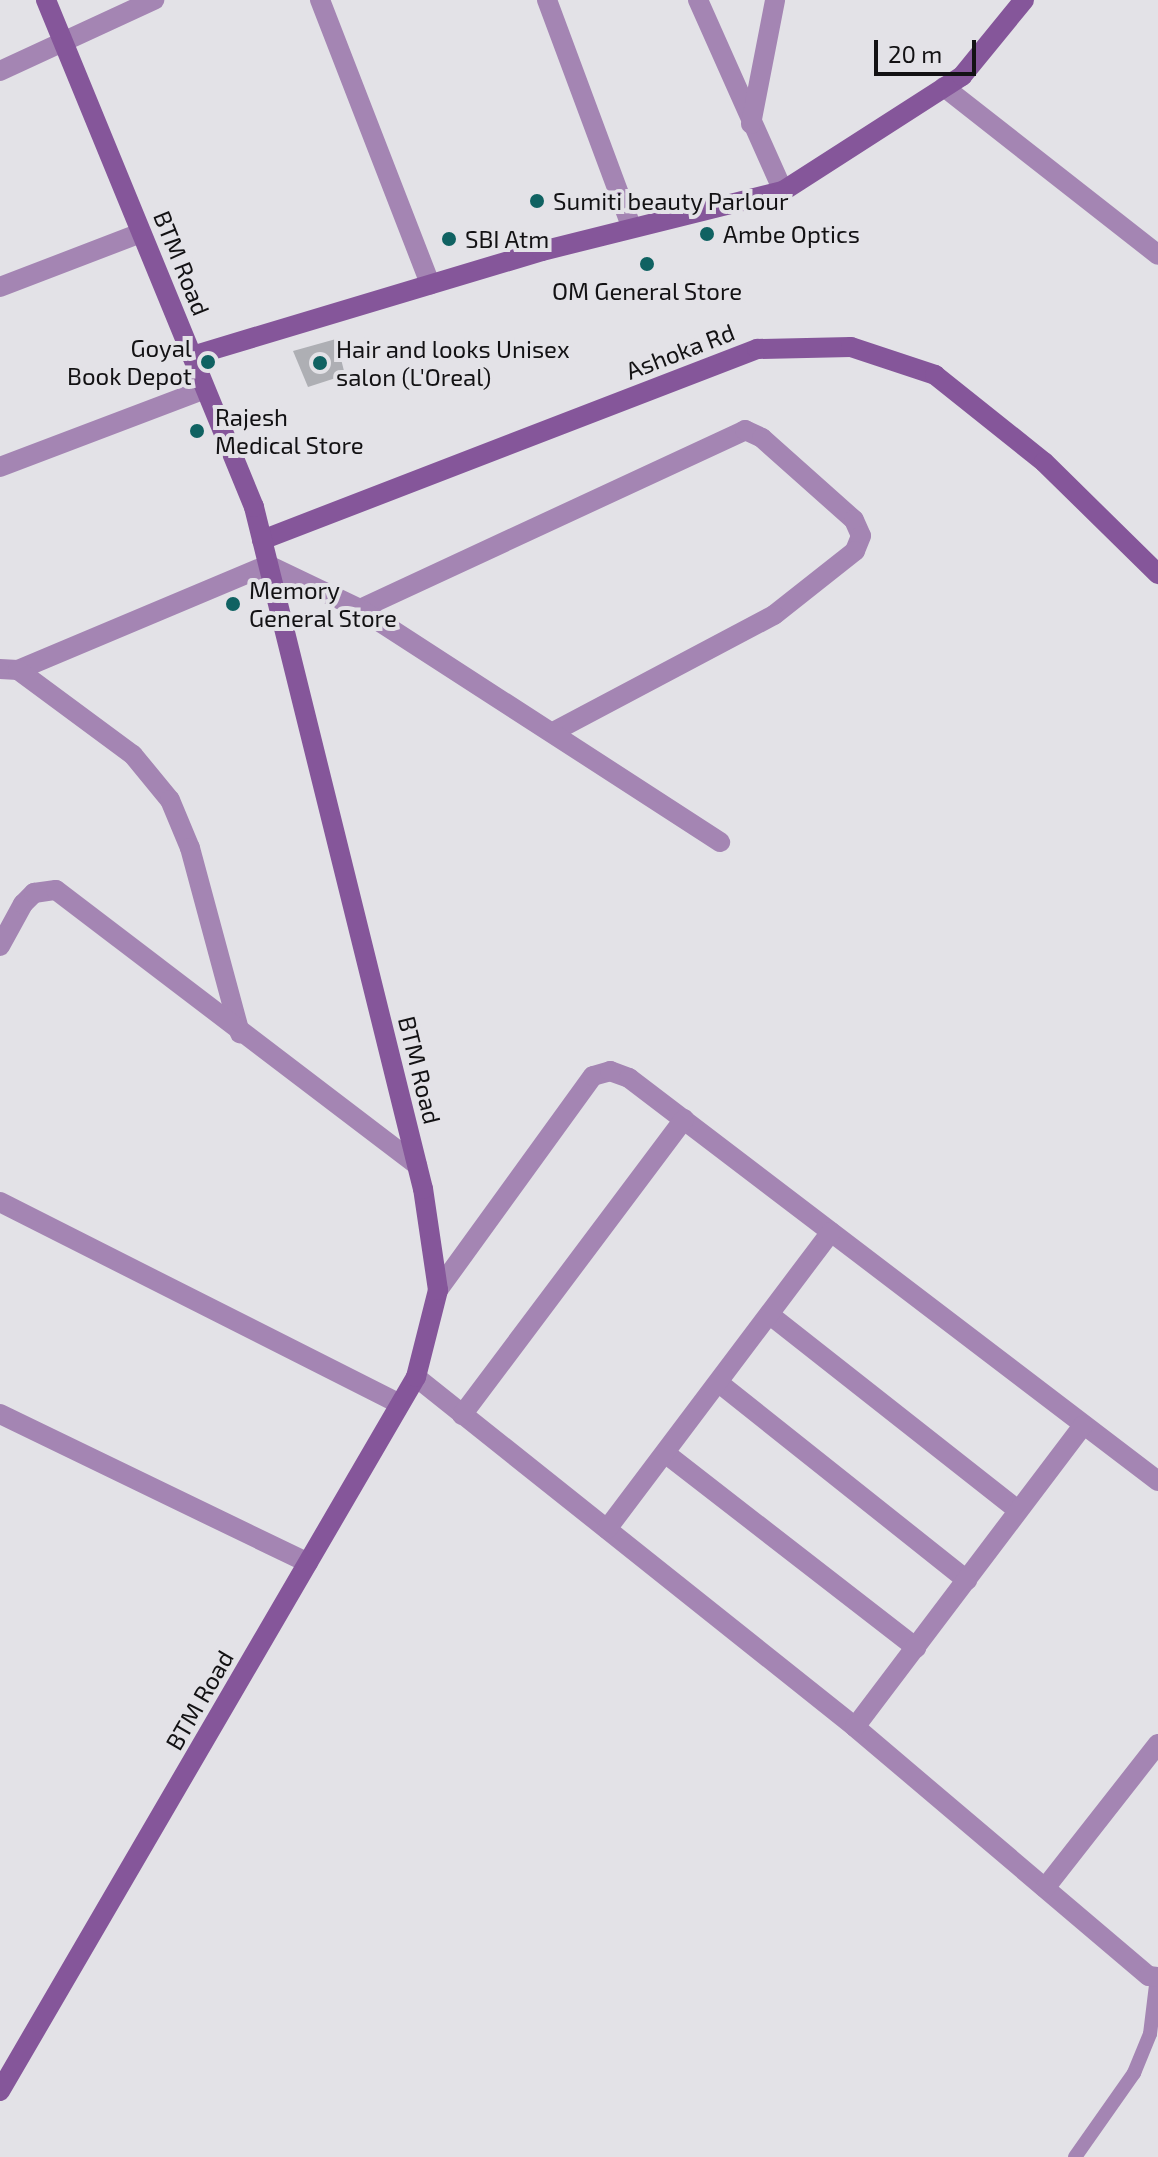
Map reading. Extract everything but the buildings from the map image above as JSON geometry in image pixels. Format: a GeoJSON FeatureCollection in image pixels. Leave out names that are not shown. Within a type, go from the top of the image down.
{"type":"FeatureCollection","features":[{"type":"Feature","properties":{"kind":"street","name":"BTM Road"},"geometry":{"type":"LineString","coordinates":[[0,2091],[416,1377],[438,1290],[417,1165],[262,540],[192,356],[46,0]]}},
{"type":"Feature","properties":{"kind":"street"},"geometry":{"type":"LineString","coordinates":[[0,71],[154,0]]}},
{"type":"Feature","properties":{"kind":"street"},"geometry":{"type":"LineString","coordinates":[[320,0],[430,284]]}},
{"type":"Feature","properties":{"kind":"street"},"geometry":{"type":"LineString","coordinates":[[547,0],[631,226]]}},
{"type":"Feature","properties":{"kind":"street"},"geometry":{"type":"LineString","coordinates":[[698,0],[783,191]]}},
{"type":"Feature","properties":{"kind":"street"},"geometry":{"type":"LineString","coordinates":[[751,124],[775,0]]}},
{"type":"Feature","properties":{"kind":"street"},"geometry":{"type":"LineString","coordinates":[[192,356],[631,226],[783,191],[962,76],[1024,0]]}},
{"type":"Feature","properties":{"kind":"street"},"geometry":{"type":"LineString","coordinates":[[944,87],[1158,255]]}},
{"type":"Feature","properties":{"kind":"street"},"geometry":{"type":"LineString","coordinates":[[0,287],[141,233]]}},
{"type":"Feature","properties":{"kind":"street","name":"Ashoka Rd"},"geometry":{"type":"LineString","coordinates":[[262,540],[757,349],[851,347],[935,375],[1044,462],[1158,574]]}},
{"type":"Feature","properties":{"kind":"street"},"geometry":{"type":"LineString","coordinates":[[0,467],[205,389]]}},
{"type":"Feature","properties":{"kind":"street"},"geometry":{"type":"LineString","coordinates":[[360,609],[745,430],[762,438],[854,520],[861,536],[855,551],[774,615],[553,732]]}},
{"type":"Feature","properties":{"kind":"street"},"geometry":{"type":"LineString","coordinates":[[9,670],[268,565],[360,609],[720,842]]}},
{"type":"Feature","properties":{"kind":"street"},"geometry":{"type":"LineString","coordinates":[[9,670],[133,755],[170,800],[190,848],[240,1033]]}},
{"type":"Feature","properties":{"kind":"street"},"geometry":{"type":"LineString","coordinates":[[0,946],[23,904],[45,888],[56,890],[417,1165]]}},
{"type":"Feature","properties":{"kind":"street"},"geometry":{"type":"LineString","coordinates":[[438,1290],[593,1076],[610,1071],[629,1078],[684,1119],[1158,1481]]}},
{"type":"Feature","properties":{"kind":"street"},"geometry":{"type":"LineString","coordinates":[[462,1415],[684,1119]]}},
{"type":"Feature","properties":{"kind":"street"},"geometry":{"type":"LineString","coordinates":[[0,1202],[400,1404]]}},
{"type":"Feature","properties":{"kind":"street"},"geometry":{"type":"LineString","coordinates":[[607,1529],[831,1232]]}},
{"type":"Feature","properties":{"kind":"street"},"geometry":{"type":"LineString","coordinates":[[770,1315],[1018,1510]]}},
{"type":"Feature","properties":{"kind":"street"},"geometry":{"type":"LineString","coordinates":[[416,1377],[855,1727],[1149,1976],[1158,1977]]}},
{"type":"Feature","properties":{"kind":"street"},"geometry":{"type":"LineString","coordinates":[[719,1383],[967,1580]]}},
{"type":"Feature","properties":{"kind":"street"},"geometry":{"type":"LineString","coordinates":[[0,1414],[308,1563]]}},
{"type":"Feature","properties":{"kind":"street"},"geometry":{"type":"LineString","coordinates":[[855,1727],[1083,1426]]}},
{"type":"Feature","properties":{"kind":"street"},"geometry":{"type":"LineString","coordinates":[[665,1453],[916,1648]]}},
{"type":"Feature","properties":{"kind":"street"},"geometry":{"type":"LineString","coordinates":[[1045,1888],[1158,1744]]}},
{"type":"Feature","properties":{"kind":"lane"},"geometry":{"type":"LineString","coordinates":[[1075,2157],[1134,2073],[1150,2034],[1158,1977]]}},
{"type":"Feature","properties":{"kind":"place","name":"Sumiti beauty Parlour"},"geometry":{"type":"Point","coordinates":[537,201]}},
{"type":"Feature","properties":{"kind":"place","name":"Ambe Optics"},"geometry":{"type":"Point","coordinates":[707,234]}},
{"type":"Feature","properties":{"kind":"place","name":"SBI Atm"},"geometry":{"type":"Point","coordinates":[449,239]}},
{"type":"Feature","properties":{"kind":"place","name":"OM General Store"},"geometry":{"type":"Point","coordinates":[647,264]}},
{"type":"Feature","properties":{"kind":"place","name":"Goyal Book Depot"},"geometry":{"type":"Point","coordinates":[208,362]}},
{"type":"Feature","properties":{"kind":"place","name":"Hair and looks Unisex salon (L'Oreal)"},"geometry":{"type":"Point","coordinates":[320,363]}},
{"type":"Feature","properties":{"kind":"place","name":"Rajesh Medical Store"},"geometry":{"type":"Point","coordinates":[197,431]}},
{"type":"Feature","properties":{"kind":"place","name":"Memory General Store"},"geometry":{"type":"Point","coordinates":[233,604]}}]}
